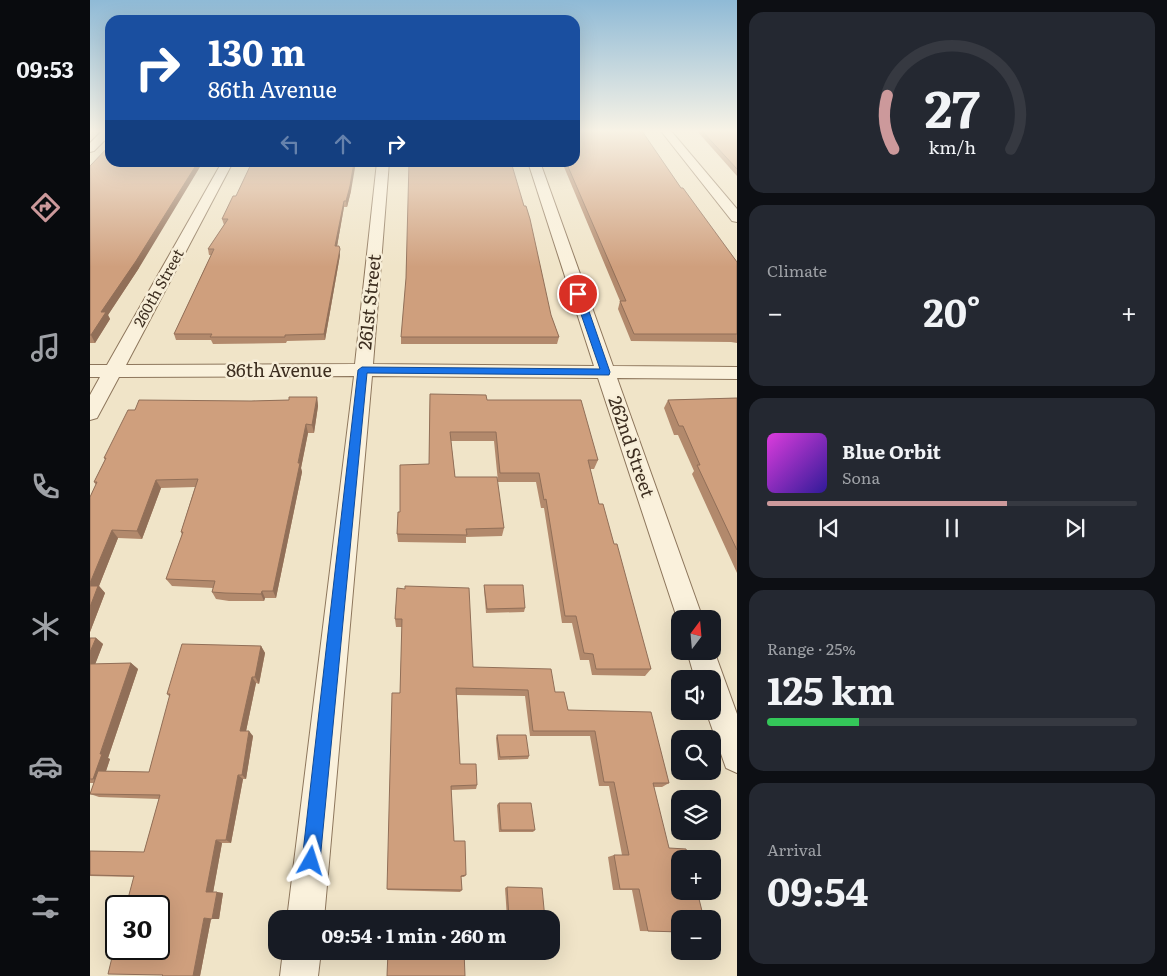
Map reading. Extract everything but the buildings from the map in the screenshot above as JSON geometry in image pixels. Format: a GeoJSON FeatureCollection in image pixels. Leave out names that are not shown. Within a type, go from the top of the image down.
{"type":"FeatureCollection","features":[{"type":"Feature","properties":{"kind":"street","name":"260th Street"},"geometry":{"type":"LineString","coordinates":[[90,413],[220,177]]}},
{"type":"Feature","properties":{"kind":"street","name":"261st Street"},"geometry":{"type":"LineString","coordinates":[[306,910],[382,177]]}},
{"type":"Feature","properties":{"kind":"street","name":"262nd Street"},"geometry":{"type":"LineString","coordinates":[[539,177],[687,610]]}},
{"type":"Feature","properties":{"kind":"street"},"geometry":{"type":"LineString","coordinates":[[703,177],[737,218]]}},
{"type":"Feature","properties":{"kind":"street","name":"86th Avenue"},"geometry":{"type":"LineString","coordinates":[[90,371],[362,370],[737,373]]}},
{"type":"Feature","properties":{"kind":"street"},"geometry":{"type":"LineString","coordinates":[[721,712],[737,757]]}},
{"type":"Feature","properties":{"kind":"street"},"geometry":{"type":"LineString","coordinates":[[299,976],[301,960]]}},
{"type":"Feature","properties":{"kind":"route"},"geometry":{"type":"LineString","coordinates":[[311,861],[362,370],[605,372],[578,294]]}}]}
